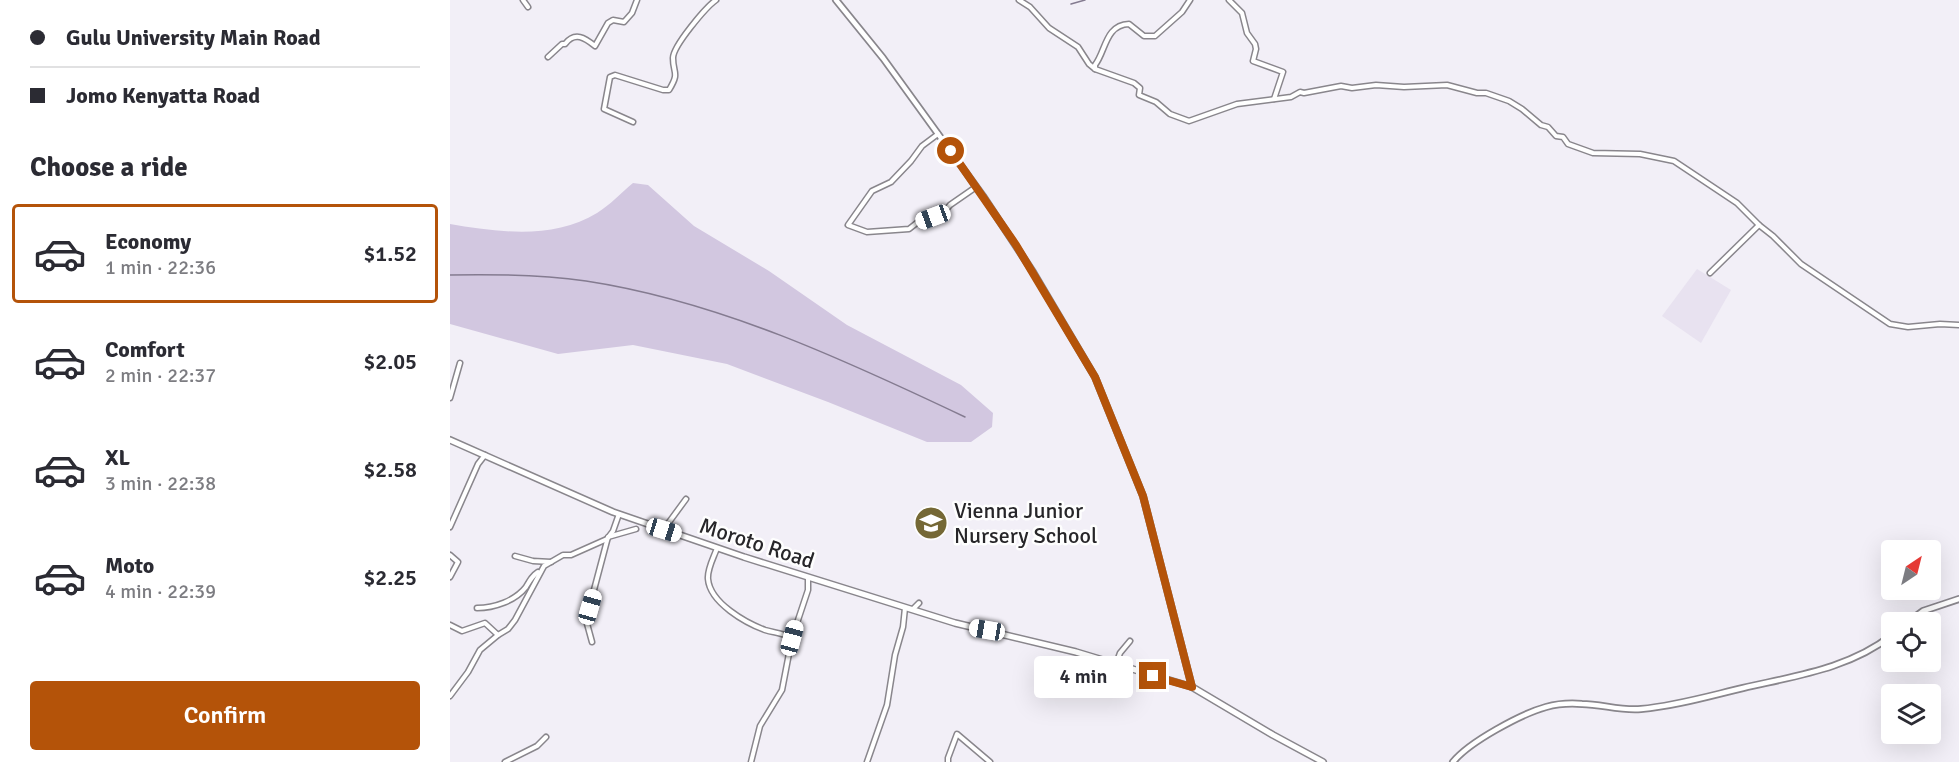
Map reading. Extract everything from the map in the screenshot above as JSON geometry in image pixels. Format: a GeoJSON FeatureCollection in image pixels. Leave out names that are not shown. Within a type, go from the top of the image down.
{"type":"FeatureCollection","features":[{"type":"Feature","properties":{"kind":"main road","name":"Moroto Road"},"geometry":{"type":"LineString","coordinates":[[450,440],[619,514],[717,548],[963,625],[1119,665],[1192,687],[1323,762]]}},
{"type":"Feature","properties":{"kind":"street"},"geometry":{"type":"LineString","coordinates":[[523,0],[528,7]]}},
{"type":"Feature","properties":{"kind":"street"},"geometry":{"type":"LineString","coordinates":[[548,57],[570,38],[577,36],[595,46],[608,23],[613,20],[624,22],[632,13],[637,0]]}},
{"type":"Feature","properties":{"kind":"street"},"geometry":{"type":"LineString","coordinates":[[633,122],[604,109],[610,77],[615,75],[669,90],[676,72],[673,57],[675,52],[687,32],[716,0]]}},
{"type":"Feature","properties":{"kind":"street"},"geometry":{"type":"LineString","coordinates":[[836,0],[939,133],[1016,245],[1095,377],[1143,496],[1192,687]]}},
{"type":"Feature","properties":{"kind":"street"},"geometry":{"type":"LineString","coordinates":[[1019,0],[1030,7],[1049,28],[1078,47],[1095,69],[1134,83],[1140,88],[1139,95],[1156,102],[1170,114],[1189,121],[1237,104],[1291,97],[1300,92],[1341,86],[1352,88],[1376,85],[1404,87],[1447,85],[1477,93],[1486,93],[1509,101],[1522,109],[1541,125],[1548,127],[1556,136],[1563,137],[1568,144],[1593,153],[1640,154],[1674,161],[1737,203],[1801,264],[1882,320],[1908,327],[1959,325]]}},
{"type":"Feature","properties":{"kind":"street"},"geometry":{"type":"LineString","coordinates":[[1095,69],[1106,38],[1122,25],[1129,24],[1144,36],[1155,36],[1190,0]]}},
{"type":"Feature","properties":{"kind":"street"},"geometry":{"type":"LineString","coordinates":[[1229,0],[1242,13],[1247,33],[1255,44],[1253,61],[1283,72],[1274,99]]}},
{"type":"Feature","properties":{"kind":"street"},"geometry":{"type":"LineString","coordinates":[[939,133],[918,150],[891,182],[872,191],[848,225],[867,232],[909,229],[918,222],[945,211],[976,187]]}},
{"type":"Feature","properties":{"kind":"street"},"geometry":{"type":"LineString","coordinates":[[1710,273],[1758,225]]}},
{"type":"Feature","properties":{"kind":"street"},"geometry":{"type":"LineString","coordinates":[[450,398],[460,363]]}},
{"type":"Feature","properties":{"kind":"street"},"geometry":{"type":"LineString","coordinates":[[450,527],[478,464],[486,455]]}},
{"type":"Feature","properties":{"kind":"street"},"geometry":{"type":"LineString","coordinates":[[664,530],[686,500]]}},
{"type":"Feature","properties":{"kind":"street"},"geometry":{"type":"LineString","coordinates":[[592,642],[586,620],[608,537],[619,514]]}},
{"type":"Feature","properties":{"kind":"street"},"geometry":{"type":"LineString","coordinates":[[477,608],[489,608],[516,597],[531,576],[563,555],[571,555],[608,537],[636,529]]}},
{"type":"Feature","properties":{"kind":"street"},"geometry":{"type":"LineString","coordinates":[[717,548],[708,583],[726,608],[739,618],[763,629],[783,633],[792,638]]}},
{"type":"Feature","properties":{"kind":"street"},"geometry":{"type":"LineString","coordinates":[[450,555],[458,562],[450,577]]}},
{"type":"Feature","properties":{"kind":"street"},"geometry":{"type":"LineString","coordinates":[[515,556],[528,560],[551,562]]}},
{"type":"Feature","properties":{"kind":"street"},"geometry":{"type":"LineString","coordinates":[[450,696],[468,672],[480,650],[498,634],[508,629],[515,620],[541,569]]}},
{"type":"Feature","properties":{"kind":"street"},"geometry":{"type":"LineString","coordinates":[[751,762],[760,726],[782,690],[792,638],[807,590],[808,578]]}},
{"type":"Feature","properties":{"kind":"street"},"geometry":{"type":"LineString","coordinates":[[1922,612],[1959,599]]}},
{"type":"Feature","properties":{"kind":"street"},"geometry":{"type":"LineString","coordinates":[[913,609],[919,603]]}},
{"type":"Feature","properties":{"kind":"street"},"geometry":{"type":"LineString","coordinates":[[867,762],[887,705],[905,608]]}},
{"type":"Feature","properties":{"kind":"street"},"geometry":{"type":"LineString","coordinates":[[450,625],[462,631],[485,623],[498,634]]}},
{"type":"Feature","properties":{"kind":"street"},"geometry":{"type":"LineString","coordinates":[[1097,690],[1105,690],[1113,684],[1120,653],[1130,641]]}},
{"type":"Feature","properties":{"kind":"street"},"geometry":{"type":"LineString","coordinates":[[1453,762],[1462,751],[1477,742],[1543,708],[1559,704],[1581,704],[1639,709],[1687,702],[1850,660],[1881,643]]}},
{"type":"Feature","properties":{"kind":"street"},"geometry":{"type":"LineString","coordinates":[[948,762],[957,734],[990,762]]}},
{"type":"Feature","properties":{"kind":"street"},"geometry":{"type":"LineString","coordinates":[[505,762],[537,746],[546,737]]}},
{"type":"Feature","properties":{"kind":"shaded area"},"geometry":{"type":"Polygon","coordinates":[[[633,183],[648,185],[694,226],[769,271],[847,325],[961,385],[993,413],[992,427],[971,442],[927,442],[727,364],[633,345],[558,354],[450,324],[450,224],[525,232],[562,227],[580,222],[597,213],[633,183]]]}},
{"type":"Feature","properties":{"kind":"shaded area"},"geometry":{"type":"Polygon","coordinates":[[[1697,269],[1731,290],[1701,343],[1662,316],[1697,269]]]}},
{"type":"Feature","properties":{"kind":"waterway"},"geometry":{"type":"LineString","coordinates":[[1071,4],[1085,0]]}},
{"type":"Feature","properties":{"kind":"waterway"},"geometry":{"type":"LineString","coordinates":[[450,275],[518,275],[586,281],[635,290],[684,303],[780,335],[827,354],[965,417]]}},
{"type":"Feature","properties":{"kind":"place","name":"Vienna Junior Nursery School"},"geometry":{"type":"Point","coordinates":[931,523]}},
{"type":"Feature","properties":{"kind":"route"},"geometry":{"type":"LineString","coordinates":[[951,151],[1016,245],[1095,377],[1143,496],[1192,687],[1153,676]]}}]}
